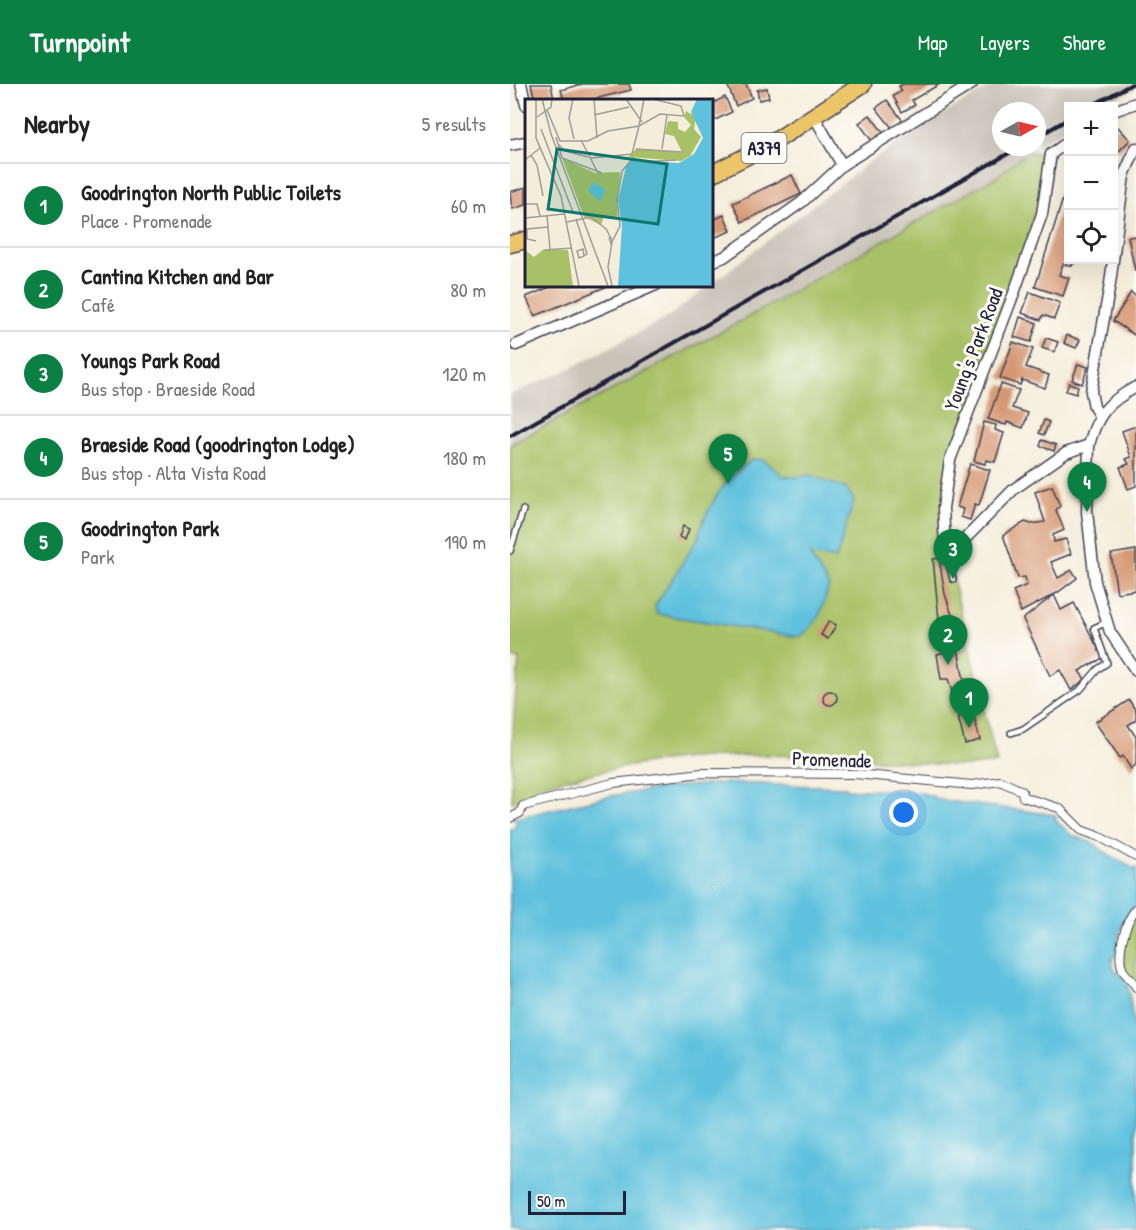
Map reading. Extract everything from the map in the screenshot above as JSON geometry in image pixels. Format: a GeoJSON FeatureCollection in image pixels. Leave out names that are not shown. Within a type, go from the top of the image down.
{"type":"FeatureCollection","features":[{"type":"Feature","properties":{"kind":"main road","name":"A379"},"geometry":{"type":"LineString","coordinates":[[712,174],[769,145],[863,84]]}},
{"type":"Feature","properties":{"kind":"main road"},"geometry":{"type":"LineString","coordinates":[[510,244],[525,240]]}},
{"type":"Feature","properties":{"kind":"street"},"geometry":{"type":"LineString","coordinates":[[521,84],[525,101]]}},
{"type":"Feature","properties":{"kind":"street"},"geometry":{"type":"LineString","coordinates":[[712,262],[724,257],[802,202],[842,165],[972,84]]}},
{"type":"Feature","properties":{"kind":"street"},"geometry":{"type":"LineString","coordinates":[[1118,109],[1136,103]]}},
{"type":"Feature","properties":{"kind":"street"},"geometry":{"type":"LineString","coordinates":[[814,116],[842,165]]}},
{"type":"Feature","properties":{"kind":"street"},"geometry":{"type":"LineString","coordinates":[[510,145],[525,140]]}},
{"type":"Feature","properties":{"kind":"street","name":"Young's Park Road"},"geometry":{"type":"LineString","coordinates":[[945,546],[943,508],[950,460],[1042,214],[1051,154],[1064,145]]}},
{"type":"Feature","properties":{"kind":"street"},"geometry":{"type":"LineString","coordinates":[[1100,417],[1094,407],[1091,392],[1110,284],[1124,175],[1136,148]]}},
{"type":"Feature","properties":{"kind":"street"},"geometry":{"type":"LineString","coordinates":[[516,345],[654,286]]}},
{"type":"Feature","properties":{"kind":"street"},"geometry":{"type":"LineString","coordinates":[[1136,387],[1110,403],[1100,417],[1089,445],[1087,512],[1095,582],[1110,632],[1136,671]]}},
{"type":"Feature","properties":{"kind":"street"},"geometry":{"type":"LineString","coordinates":[[945,546],[962,542],[1022,483],[1066,453],[1089,445]]}},
{"type":"Feature","properties":{"kind":"street","name":"Promenade"},"geometry":{"type":"LineString","coordinates":[[510,818],[520,813],[523,806],[613,783],[702,773],[855,774],[972,785],[1000,781],[1022,791],[1023,797],[1059,808],[1082,830],[1136,857]]}},
{"type":"Feature","properties":{"kind":"street"},"geometry":{"type":"LineString","coordinates":[[1136,909],[1127,922],[1121,962],[1124,972],[1136,987]]}},
{"type":"Feature","properties":{"kind":"lane"},"geometry":{"type":"LineString","coordinates":[[510,551],[524,510]]}},
{"type":"Feature","properties":{"kind":"lane","name":"Young's Park Road"},"geometry":{"type":"LineString","coordinates":[[945,546],[953,579]]}},
{"type":"Feature","properties":{"kind":"lane"},"geometry":{"type":"LineString","coordinates":[[1011,733],[1023,729],[1080,690],[1098,669],[1107,663],[1094,628],[1107,622]]}},
{"type":"Feature","properties":{"kind":"shaded area"},"geometry":{"type":"Polygon","coordinates":[[[996,84],[1136,84],[1136,88],[1110,102],[1064,102],[1064,129],[1046,140],[1046,102],[992,102],[992,156],[1023,156],[996,177],[741,321],[510,445],[510,395],[569,369],[668,317],[708,286],[712,286],[712,283],[868,163],[922,126],[996,84]]]}},
{"type":"Feature","properties":{"kind":"green space"},"geometry":{"type":"Polygon","coordinates":[[[1051,154],[1042,214],[950,460],[945,546],[997,763],[970,766],[771,755],[684,759],[622,768],[539,785],[530,797],[512,802],[513,731],[519,659],[510,658],[510,445],[741,321],[996,177],[1022,156],[1051,154]]]}},
{"type":"Feature","properties":{"kind":"green space"},"geometry":{"type":"Polygon","coordinates":[[[1136,909],[1136,987],[1124,972],[1123,937],[1136,909]]]}},
{"type":"Feature","properties":{"kind":"water"},"geometry":{"type":"Polygon","coordinates":[[[754,459],[764,460],[783,476],[810,475],[847,489],[854,500],[836,559],[810,555],[829,586],[816,621],[799,637],[657,614],[655,606],[700,535],[698,534],[713,501],[735,473],[754,459]]]}},
{"type":"Feature","properties":{"kind":"water"},"geometry":{"type":"Polygon","coordinates":[[[725,783],[908,791],[940,800],[1056,815],[1056,821],[1072,835],[1095,844],[1103,851],[1134,869],[1136,868],[1136,906],[1123,922],[1117,956],[1112,957],[1114,969],[1127,981],[1136,1037],[1136,1230],[510,1230],[510,829],[516,827],[515,818],[610,796],[671,787],[725,783]]]}},
{"type":"Feature","properties":{"kind":"building"},"geometry":{"type":"Polygon","coordinates":[[[531,84],[551,84],[554,99],[535,99],[531,84]]]}},
{"type":"Feature","properties":{"kind":"building"},"geometry":{"type":"Polygon","coordinates":[[[583,84],[629,84],[631,90],[594,99],[564,99],[561,90],[583,84]]]}},
{"type":"Feature","properties":{"kind":"building"},"geometry":{"type":"Polygon","coordinates":[[[727,84],[746,84],[752,98],[736,106],[727,84]]]}},
{"type":"Feature","properties":{"kind":"building"},"geometry":{"type":"Polygon","coordinates":[[[940,84],[912,100],[915,105],[902,112],[893,96],[902,91],[899,86],[940,84]]]}},
{"type":"Feature","properties":{"kind":"building"},"geometry":{"type":"Polygon","coordinates":[[[767,88],[769,98],[759,100],[757,90],[767,88]]]}},
{"type":"Feature","properties":{"kind":"building"},"geometry":{"type":"Polygon","coordinates":[[[725,97],[732,112],[712,122],[712,104],[725,97]]]}},
{"type":"Feature","properties":{"kind":"building"},"geometry":{"type":"Polygon","coordinates":[[[887,100],[903,121],[893,129],[876,108],[887,100]]]}},
{"type":"Feature","properties":{"kind":"building"},"geometry":{"type":"Polygon","coordinates":[[[870,115],[885,135],[874,144],[859,123],[870,115]]]}},
{"type":"Feature","properties":{"kind":"building"},"geometry":{"type":"Polygon","coordinates":[[[1118,127],[1130,140],[1118,150],[1118,127]]]}},
{"type":"Feature","properties":{"kind":"building"},"geometry":{"type":"Polygon","coordinates":[[[792,175],[801,194],[742,222],[733,203],[792,175]]]}},
{"type":"Feature","properties":{"kind":"building"},"geometry":{"type":"Polygon","coordinates":[[[525,187],[525,205],[512,209],[510,192],[525,187]]]}},
{"type":"Feature","properties":{"kind":"building"},"geometry":{"type":"Polygon","coordinates":[[[1064,196],[1064,264],[1073,264],[1072,266],[1063,264],[1059,275],[1069,278],[1063,296],[1035,287],[1064,196]]]}},
{"type":"Feature","properties":{"kind":"building"},"geometry":{"type":"Polygon","coordinates":[[[724,215],[731,231],[712,239],[712,221],[724,215]]]}},
{"type":"Feature","properties":{"kind":"building"},"geometry":{"type":"Polygon","coordinates":[[[1136,236],[1136,271],[1135,271],[1128,237],[1136,236]]]}},
{"type":"Feature","properties":{"kind":"building"},"geometry":{"type":"Polygon","coordinates":[[[553,286],[608,286],[535,316],[526,297],[553,286]]]}},
{"type":"Feature","properties":{"kind":"building"},"geometry":{"type":"Polygon","coordinates":[[[1030,292],[1060,303],[1054,319],[1043,315],[1041,320],[1022,313],[1030,292]]]}},
{"type":"Feature","properties":{"kind":"building"},"geometry":{"type":"Polygon","coordinates":[[[1131,292],[1136,297],[1136,336],[1113,321],[1131,292]]]}},
{"type":"Feature","properties":{"kind":"building"},"geometry":{"type":"Polygon","coordinates":[[[1020,317],[1037,323],[1031,342],[1014,337],[1020,317]]]}},
{"type":"Feature","properties":{"kind":"building"},"geometry":{"type":"Polygon","coordinates":[[[1067,335],[1080,340],[1076,348],[1064,343],[1067,335]]]}},
{"type":"Feature","properties":{"kind":"building"},"geometry":{"type":"Polygon","coordinates":[[[1046,338],[1058,342],[1054,352],[1042,348],[1046,338]]]}},
{"type":"Feature","properties":{"kind":"building"},"geometry":{"type":"Polygon","coordinates":[[[1013,342],[1033,349],[1026,367],[1049,375],[1045,388],[1022,380],[1020,385],[1000,378],[1013,342]]]}},
{"type":"Feature","properties":{"kind":"building"},"geometry":{"type":"Polygon","coordinates":[[[1078,364],[1088,367],[1082,384],[1072,380],[1078,364]]]}},
{"type":"Feature","properties":{"kind":"building"},"geometry":{"type":"Polygon","coordinates":[[[1069,383],[1078,386],[1076,394],[1066,391],[1069,383]]]}},
{"type":"Feature","properties":{"kind":"building"},"geometry":{"type":"Polygon","coordinates":[[[1001,384],[1019,390],[1012,408],[1028,413],[1023,428],[1007,422],[1006,425],[988,419],[1001,384]]]}},
{"type":"Feature","properties":{"kind":"building"},"geometry":{"type":"Polygon","coordinates":[[[1044,420],[1049,422],[1044,435],[1039,433],[1044,420]]]}},
{"type":"Feature","properties":{"kind":"building"},"geometry":{"type":"Polygon","coordinates":[[[984,422],[996,425],[995,430],[1004,433],[995,462],[986,460],[985,464],[974,461],[984,422]]]}},
{"type":"Feature","properties":{"kind":"building"},"geometry":{"type":"Polygon","coordinates":[[[1136,426],[1136,486],[1128,489],[1120,467],[1129,464],[1126,459],[1131,457],[1122,431],[1136,426]]]}},
{"type":"Feature","properties":{"kind":"building"},"geometry":{"type":"Polygon","coordinates":[[[1042,440],[1056,445],[1054,451],[1040,446],[1042,440]]]}},
{"type":"Feature","properties":{"kind":"building"},"geometry":{"type":"Polygon","coordinates":[[[970,464],[990,470],[979,505],[975,504],[970,520],[961,517],[963,509],[957,507],[970,464]]]}},
{"type":"Feature","properties":{"kind":"building"},"geometry":{"type":"Polygon","coordinates":[[[1052,486],[1060,506],[1056,510],[1064,530],[1053,535],[1054,542],[1066,539],[1071,554],[1051,562],[1058,578],[1072,570],[1077,578],[1057,593],[1021,612],[1013,591],[1027,585],[1025,577],[1018,578],[1003,535],[1025,522],[1031,524],[1045,522],[1035,492],[1052,486]]]}},
{"type":"Feature","properties":{"kind":"building"},"geometry":{"type":"Polygon","coordinates":[[[683,526],[689,529],[685,540],[679,537],[683,526]]]}},
{"type":"Feature","properties":{"kind":"building"},"geometry":{"type":"Polygon","coordinates":[[[1136,550],[1136,590],[1117,593],[1111,554],[1136,550]]]}},
{"type":"Feature","properties":{"kind":"building"},"geometry":{"type":"Polygon","coordinates":[[[939,558],[956,639],[941,640],[933,559],[939,558]]]}},
{"type":"Feature","properties":{"kind":"building"},"geometry":{"type":"Polygon","coordinates":[[[1054,595],[1061,610],[1074,603],[1103,658],[1079,671],[1085,679],[1071,690],[1060,670],[1050,676],[1023,619],[1054,595]]]}},
{"type":"Feature","properties":{"kind":"building"},"geometry":{"type":"Polygon","coordinates":[[[829,621],[836,625],[828,639],[821,635],[829,621]]]}},
{"type":"Feature","properties":{"kind":"building"},"geometry":{"type":"Polygon","coordinates":[[[958,649],[966,691],[953,695],[948,679],[941,679],[937,654],[958,649]]]}},
{"type":"Feature","properties":{"kind":"building"},"geometry":{"type":"Polygon","coordinates":[[[830,691],[835,693],[837,698],[835,703],[830,705],[825,703],[823,698],[825,693],[830,691]]]}},
{"type":"Feature","properties":{"kind":"building"},"geometry":{"type":"Polygon","coordinates":[[[1129,700],[1136,711],[1136,720],[1128,725],[1136,737],[1136,765],[1131,769],[1123,756],[1120,758],[1095,722],[1129,700]]]}},
{"type":"Feature","properties":{"kind":"building"},"geometry":{"type":"Polygon","coordinates":[[[973,713],[980,740],[965,744],[958,717],[973,713]]]}},
{"type":"Feature","properties":{"kind":"railway"},"geometry":{"type":"LineString","coordinates":[[1098,102],[1132,84]]}},
{"type":"Feature","properties":{"kind":"railway"},"geometry":{"type":"LineString","coordinates":[[1046,132],[1064,121]]}},
{"type":"Feature","properties":{"kind":"railway"},"geometry":{"type":"LineString","coordinates":[[510,436],[1004,156]]}},
{"type":"Feature","properties":{"kind":"place","name":"Goodrington Park"},"geometry":{"type":"Point","coordinates":[728,484]}},
{"type":"Feature","properties":{"kind":"place","name":"Braeside Road (goodrington Lodge)"},"geometry":{"type":"Point","coordinates":[1087,512]}},
{"type":"Feature","properties":{"kind":"place","name":"Youngs Park Road"},"geometry":{"type":"Point","coordinates":[953,579]}},
{"type":"Feature","properties":{"kind":"place","name":"Cantina Kitchen and Bar"},"geometry":{"type":"Point","coordinates":[948,665]}},
{"type":"Feature","properties":{"kind":"place","name":"Goodrington North Public Toilets"},"geometry":{"type":"Point","coordinates":[969,728]}}]}
